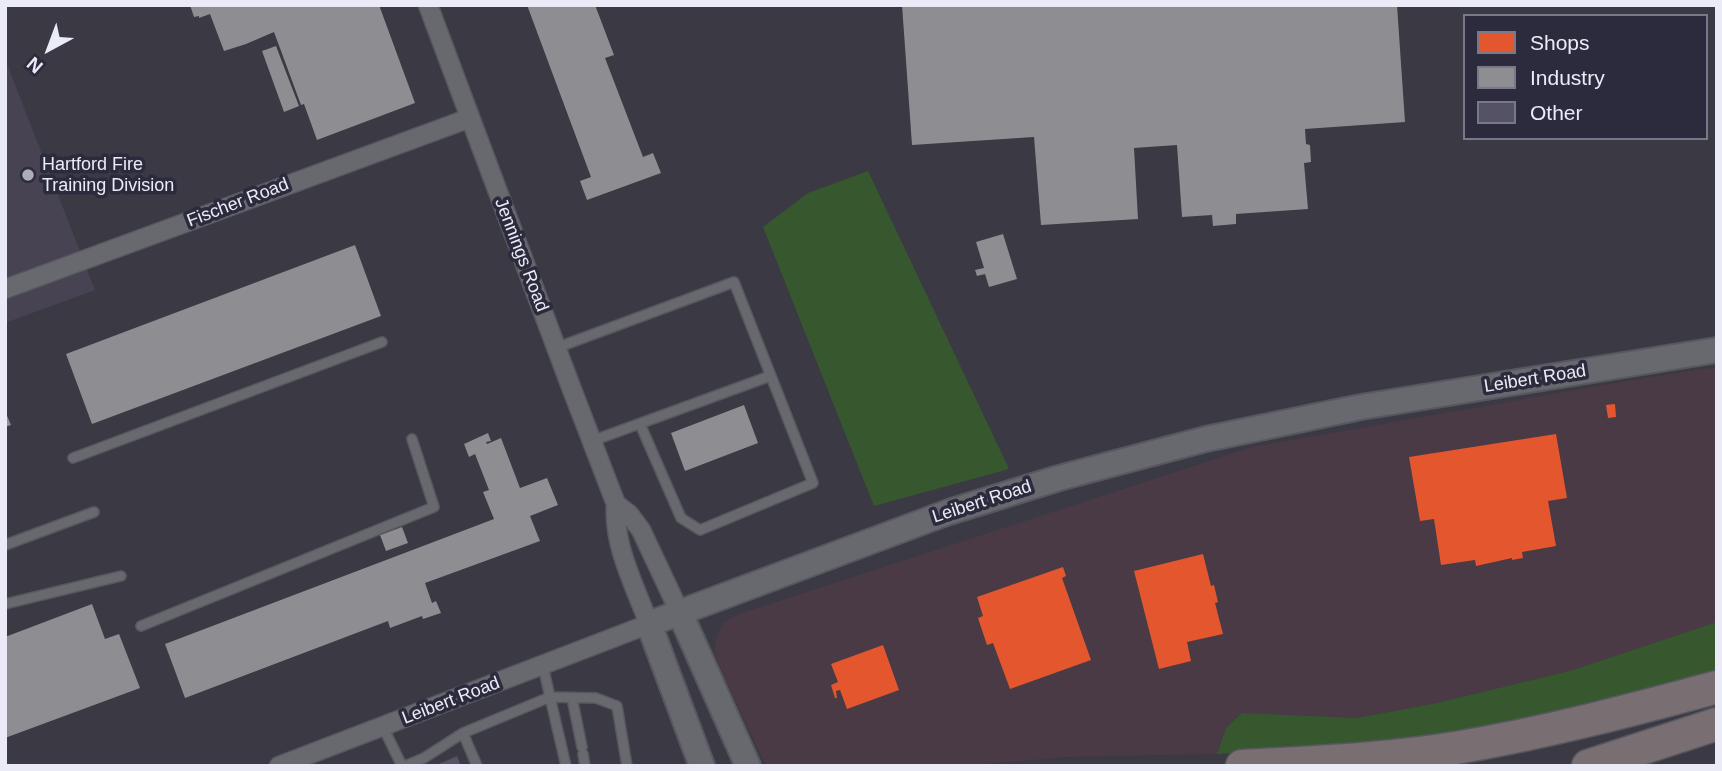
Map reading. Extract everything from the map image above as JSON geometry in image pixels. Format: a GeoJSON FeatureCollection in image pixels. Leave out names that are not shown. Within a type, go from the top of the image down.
{"type":"FeatureCollection","features":[{"type":"Feature","properties":{"kind":"highway"},"geometry":{"type":"LineString","coordinates":[[1242,766],[1373,757],[1459,747],[1577,724],[1717,687]]}},
{"type":"Feature","properties":{"kind":"highway"},"geometry":{"type":"LineString","coordinates":[[1588,766],[1717,724]]}},
{"type":"Feature","properties":{"kind":"street","name":"Jennings Road"},"geometry":{"type":"LineString","coordinates":[[428,5],[616,504],[619,541],[702,766]]}},
{"type":"Feature","properties":{"kind":"street","name":"Fischer Road"},"geometry":{"type":"LineString","coordinates":[[5,289],[470,118]]}},
{"type":"Feature","properties":{"kind":"street","name":"Leibert Road"},"geometry":{"type":"LineString","coordinates":[[279,766],[306,761],[383,727],[649,624],[949,513],[1059,478],[1181,445],[1362,407],[1717,350]]}},
{"type":"Feature","properties":{"kind":"street","name":"Jennings Road"},"geometry":{"type":"LineString","coordinates":[[616,504],[629,514],[642,530],[748,766]]}},
{"type":"Feature","properties":{"kind":"lane"},"geometry":{"type":"LineString","coordinates":[[556,348],[734,282],[813,483],[700,530],[681,518],[640,424]]}},
{"type":"Feature","properties":{"kind":"lane"},"geometry":{"type":"LineString","coordinates":[[72,457],[382,342]]}},
{"type":"Feature","properties":{"kind":"lane"},"geometry":{"type":"LineString","coordinates":[[592,441],[770,376]]}},
{"type":"Feature","properties":{"kind":"lane"},"geometry":{"type":"LineString","coordinates":[[141,626],[434,507],[412,439]]}},
{"type":"Feature","properties":{"kind":"lane"},"geometry":{"type":"LineString","coordinates":[[5,545],[94,512]]}},
{"type":"Feature","properties":{"kind":"lane"},"geometry":{"type":"LineString","coordinates":[[5,604],[121,576]]}},
{"type":"Feature","properties":{"kind":"lane"},"geometry":{"type":"LineString","coordinates":[[543,666],[566,766]]}},
{"type":"Feature","properties":{"kind":"lane"},"geometry":{"type":"LineString","coordinates":[[383,727],[404,766],[425,762],[463,733],[550,697],[596,698],[617,706],[627,766]]}},
{"type":"Feature","properties":{"kind":"lane"},"geometry":{"type":"LineString","coordinates":[[572,698],[585,766]]}},
{"type":"Feature","properties":{"kind":"lane"},"geometry":{"type":"LineString","coordinates":[[463,733],[477,766]]}},
{"type":"Feature","properties":{"kind":"shaded area","name":"Hartford Fire Training Division"},"geometry":{"type":"Polygon","coordinates":[[[5,59],[95,290],[5,323],[5,59]]]}},
{"type":"Feature","properties":{"kind":"shaded area"},"geometry":{"type":"Polygon","coordinates":[[[1717,367],[1717,622],[1573,670],[1437,703],[1357,718],[1242,713],[1226,728],[1217,754],[1067,757],[961,766],[769,766],[764,762],[714,651],[717,635],[724,623],[736,615],[1252,447],[1717,367]]]}},
{"type":"Feature","properties":{"kind":"green space"},"geometry":{"type":"Polygon","coordinates":[[[868,171],[1009,469],[874,506],[763,227],[808,193],[868,171]]]}},
{"type":"Feature","properties":{"kind":"green space"},"geometry":{"type":"Polygon","coordinates":[[[1717,622],[1717,669],[1593,703],[1467,731],[1343,745],[1217,754],[1226,728],[1242,713],[1357,718],[1437,703],[1573,670],[1717,622]]]}},
{"type":"Feature","properties":{"kind":"building: Shops"},"geometry":{"type":"Polygon","coordinates":[[[1615,404],[1616,417],[1608,418],[1606,405],[1615,404]]]}},
{"type":"Feature","properties":{"kind":"building: Shops"},"geometry":{"type":"Polygon","coordinates":[[[1556,434],[1567,498],[1548,501],[1556,546],[1522,552],[1523,558],[1476,566],[1475,560],[1441,565],[1434,519],[1420,521],[1409,457],[1556,434]]]}},
{"type":"Feature","properties":{"kind":"building: Shops"},"geometry":{"type":"Polygon","coordinates":[[[1203,554],[1211,586],[1214,585],[1218,602],[1215,603],[1223,634],[1187,642],[1191,661],[1159,669],[1134,571],[1203,554]]]}},
{"type":"Feature","properties":{"kind":"building: Shops"},"geometry":{"type":"Polygon","coordinates":[[[1063,567],[1066,576],[1062,578],[1091,660],[1010,689],[993,643],[987,645],[978,618],[983,616],[977,597],[1063,567]]]}},
{"type":"Feature","properties":{"kind":"building: Shops"},"geometry":{"type":"Polygon","coordinates":[[[883,645],[899,690],[847,709],[840,690],[836,691],[835,698],[831,685],[838,682],[831,664],[883,645]]]}},
{"type":"Feature","properties":{"kind":"building: Industry"},"geometry":{"type":"Polygon","coordinates":[[[190,5],[379,5],[415,103],[317,140],[274,32],[224,51],[210,14],[194,17],[190,5]]]}},
{"type":"Feature","properties":{"kind":"building: Industry"},"geometry":{"type":"Polygon","coordinates":[[[527,5],[595,5],[614,55],[605,58],[643,157],[653,153],[661,173],[587,200],[580,181],[591,177],[527,5]]]}},
{"type":"Feature","properties":{"kind":"building: Industry"},"geometry":{"type":"Polygon","coordinates":[[[902,5],[1397,5],[1405,122],[1305,129],[1311,162],[1304,163],[1308,209],[1236,214],[1236,224],[1213,226],[1212,215],[1182,217],[1177,145],[1134,148],[1138,219],[1041,225],[1034,137],[912,145],[902,5]]]}},
{"type":"Feature","properties":{"kind":"building: Industry"},"geometry":{"type":"Polygon","coordinates":[[[276,46],[299,106],[284,112],[262,51],[276,46]]]}},
{"type":"Feature","properties":{"kind":"building: Industry"},"geometry":{"type":"Polygon","coordinates":[[[1003,234],[1017,279],[989,287],[985,274],[977,276],[975,270],[984,268],[976,242],[1003,234]]]}},
{"type":"Feature","properties":{"kind":"building: Industry"},"geometry":{"type":"Polygon","coordinates":[[[355,245],[381,316],[92,424],[66,354],[355,245]]]}},
{"type":"Feature","properties":{"kind":"building: Industry"},"geometry":{"type":"Polygon","coordinates":[[[744,405],[758,443],[685,471],[671,433],[744,405]]]}},
{"type":"Feature","properties":{"kind":"building: Industry"},"geometry":{"type":"Polygon","coordinates":[[[5,411],[11,425],[5,427],[5,411]]]}},
{"type":"Feature","properties":{"kind":"building: Industry"},"geometry":{"type":"Polygon","coordinates":[[[488,433],[491,441],[486,442],[487,444],[501,438],[520,488],[547,478],[558,505],[530,516],[540,541],[425,583],[432,603],[436,601],[441,613],[423,619],[422,616],[390,628],[388,621],[185,698],[165,644],[494,519],[483,492],[489,490],[475,454],[469,457],[464,444],[488,433]]]}},
{"type":"Feature","properties":{"kind":"building: Industry"},"geometry":{"type":"Polygon","coordinates":[[[402,527],[408,543],[386,551],[380,535],[402,527]]]}},
{"type":"Feature","properties":{"kind":"building: Industry"},"geometry":{"type":"Polygon","coordinates":[[[92,604],[105,639],[119,634],[140,688],[5,738],[5,637],[92,604]]]}},
{"type":"Feature","properties":{"kind":"building: Other"},"geometry":{"type":"Polygon","coordinates":[[[457,756],[461,766],[439,766],[439,764],[457,756]]]}},
{"type":"Feature","properties":{"kind":"place","name":"Hartford Fire Training Division"},"geometry":{"type":"Point","coordinates":[28,175]}}]}
